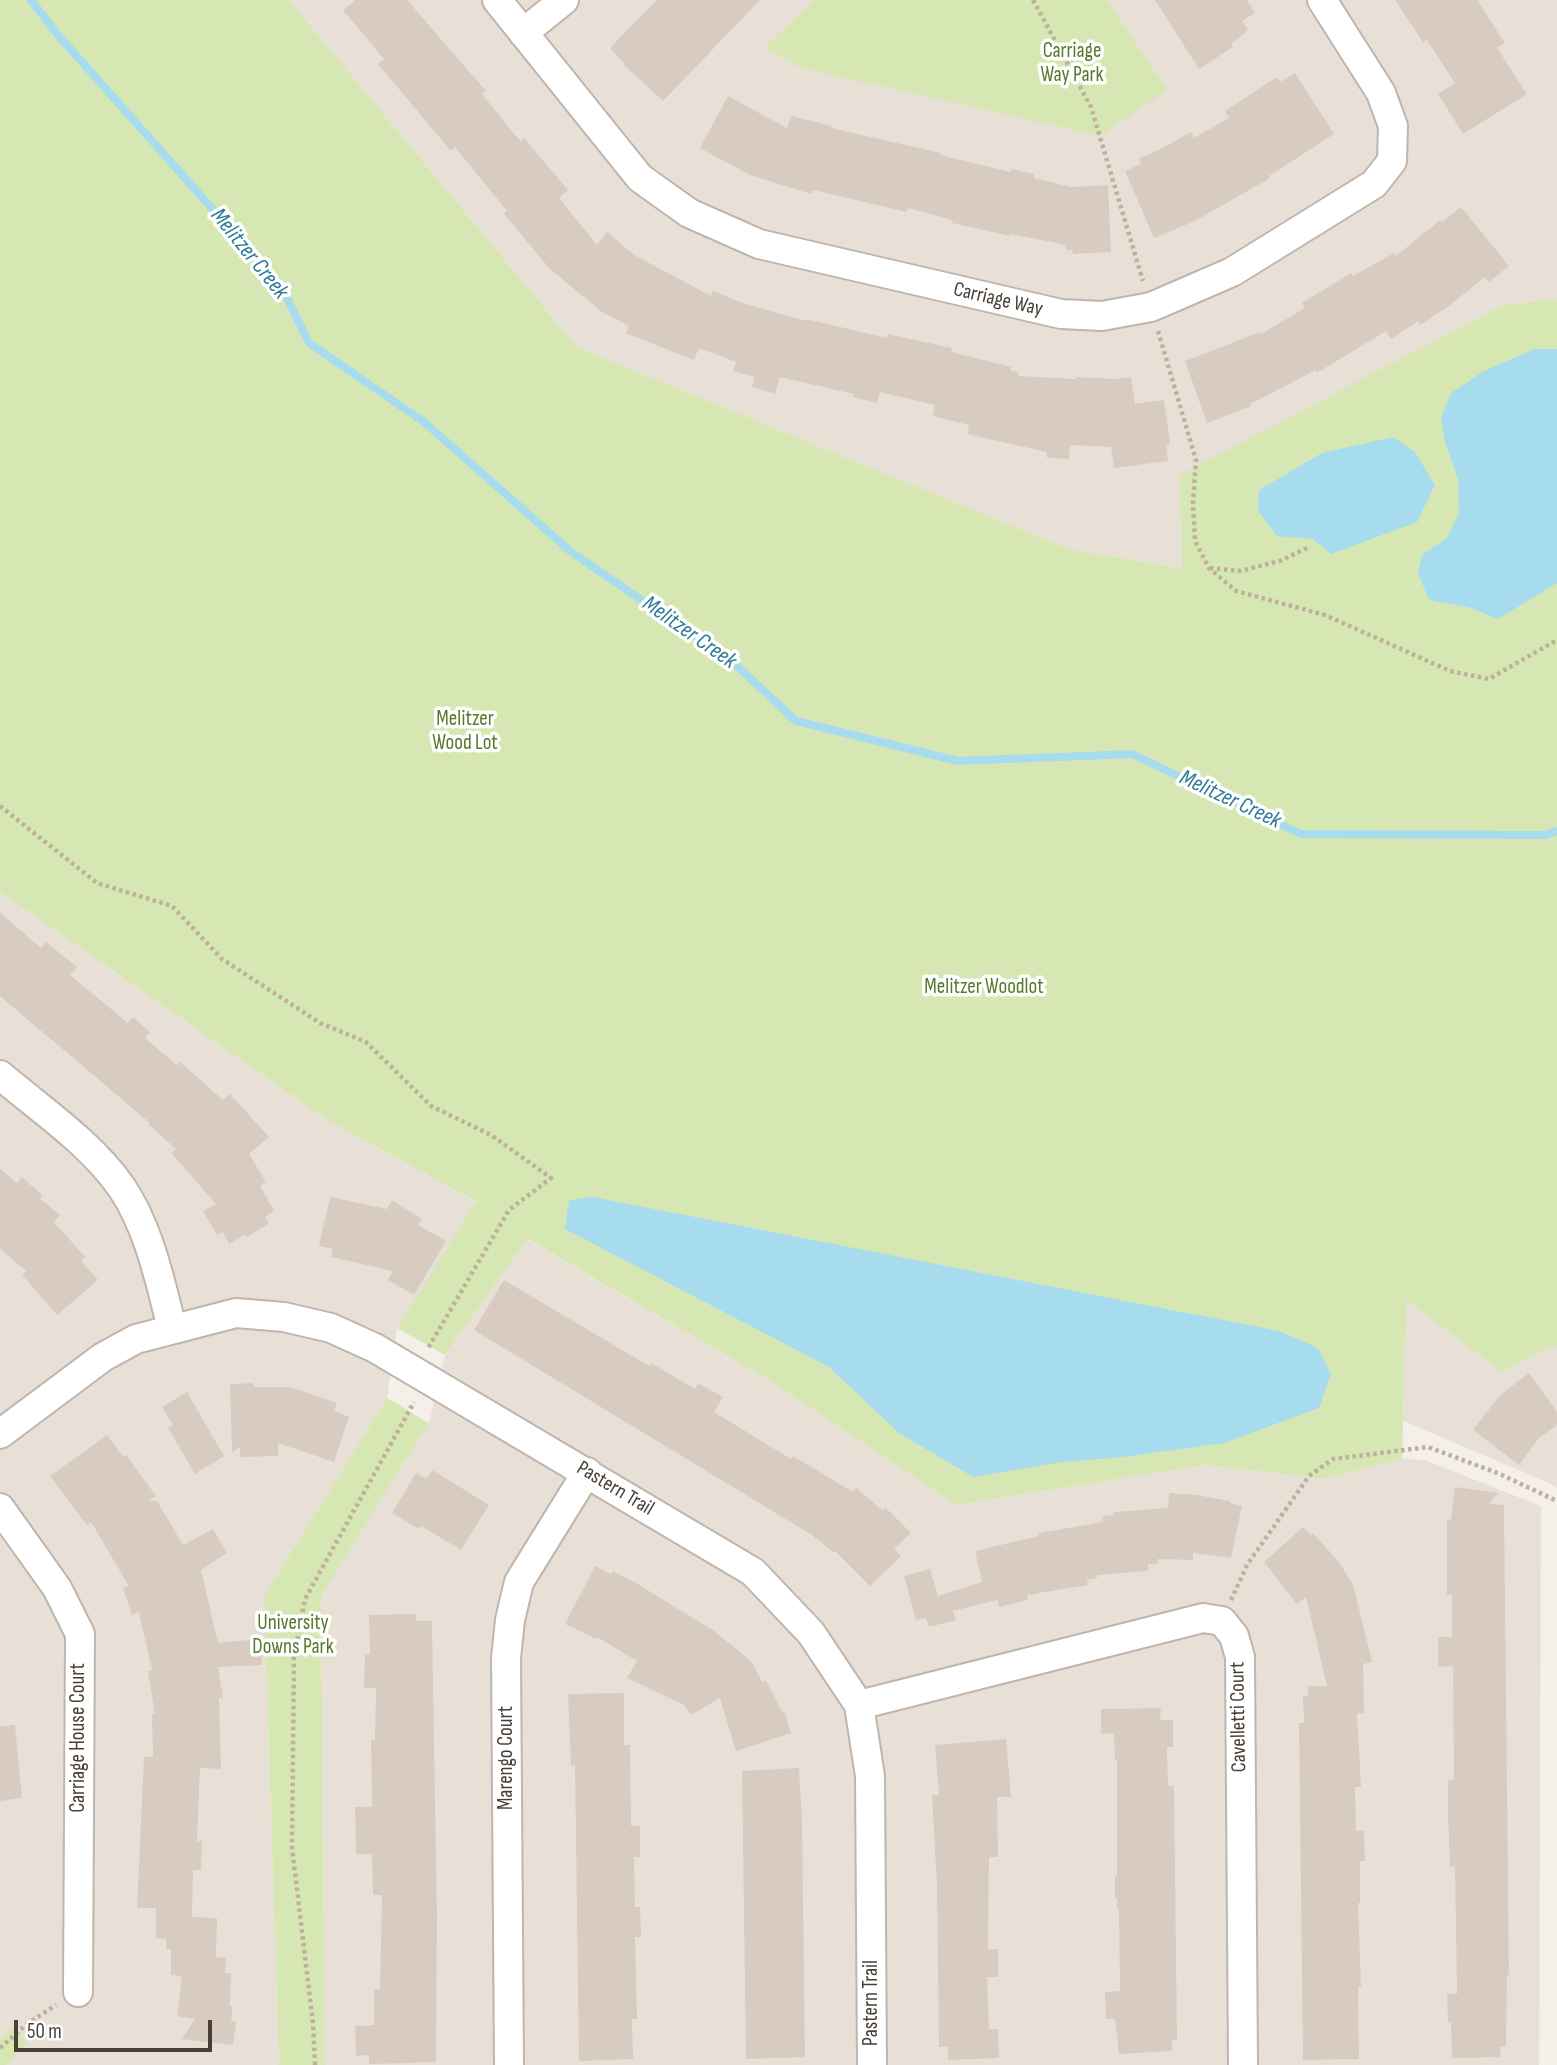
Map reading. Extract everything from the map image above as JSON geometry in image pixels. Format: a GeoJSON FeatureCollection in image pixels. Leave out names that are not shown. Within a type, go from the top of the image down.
{"type":"FeatureCollection","features":[{"type":"Feature","properties":{"kind":"street","name":"Carriage Way"},"geometry":{"type":"LineString","coordinates":[[497,0],[640,178],[689,213],[759,244],[1061,314],[1102,316],[1151,307],[1233,272],[1374,184],[1392,161],[1393,126],[1381,93],[1322,0]]}},
{"type":"Feature","properties":{"kind":"street"},"geometry":{"type":"LineString","coordinates":[[523,33],[564,0]]}},
{"type":"Feature","properties":{"kind":"street"},"geometry":{"type":"LineString","coordinates":[[0,1075],[94,1154],[122,1188],[143,1230],[172,1328]]}},
{"type":"Feature","properties":{"kind":"street","name":"Pastern Trail"},"geometry":{"type":"LineString","coordinates":[[0,1434],[103,1357],[136,1339],[236,1313],[284,1317],[331,1328],[374,1348],[752,1572],[811,1633],[859,1705],[870,1776],[872,2065]]}},
{"type":"Feature","properties":{"kind":"street","name":"Marengo Court"},"geometry":{"type":"LineString","coordinates":[[509,2065],[506,1658],[510,1620],[519,1582],[587,1472]]}},
{"type":"Feature","properties":{"kind":"street","name":"Carriage House Court"},"geometry":{"type":"LineString","coordinates":[[0,1508],[57,1588],[80,1634],[78,1992]]}},
{"type":"Feature","properties":{"kind":"street"},"geometry":{"type":"LineString","coordinates":[[859,1705],[1203,1618],[1222,1621]]}},
{"type":"Feature","properties":{"kind":"street","name":"Cavelletti Court"},"geometry":{"type":"LineString","coordinates":[[1222,1621],[1234,1636],[1240,1657],[1243,2065]]}},
{"type":"Feature","properties":{"kind":"path"},"geometry":{"type":"LineString","coordinates":[[1033,0],[1091,107],[1145,289]]}},
{"type":"Feature","properties":{"kind":"path"},"geometry":{"type":"LineString","coordinates":[[1155,323],[1196,460],[1193,502],[1195,541],[1209,568],[1236,591],[1325,615],[1450,670],[1489,679],[1557,640]]}},
{"type":"Feature","properties":{"kind":"path"},"geometry":{"type":"LineString","coordinates":[[1209,568],[1240,571],[1280,561],[1309,547]]}},
{"type":"Feature","properties":{"kind":"path"},"geometry":{"type":"LineString","coordinates":[[0,806],[97,883],[172,906],[222,960],[320,1023],[366,1042],[431,1106],[491,1135],[551,1178],[509,1210],[425,1353]]}},
{"type":"Feature","properties":{"kind":"path"},"geometry":{"type":"LineString","coordinates":[[315,2065],[312,2011],[292,1848],[294,1657],[304,1599],[416,1399]]}},
{"type":"Feature","properties":{"kind":"path"},"geometry":{"type":"LineString","coordinates":[[1222,1621],[1247,1565],[1310,1476],[1333,1459],[1427,1447],[1500,1474],[1557,1502]]}},
{"type":"Feature","properties":{"kind":"path"},"geometry":{"type":"LineString","coordinates":[[0,2048],[27,2024],[78,1992]]}},
{"type":"Feature","properties":{"kind":"shaded area"},"geometry":{"type":"Polygon","coordinates":[[[289,0],[1557,0],[1557,299],[1503,305],[1183,568],[1069,549],[577,347],[289,0]]]}},
{"type":"Feature","properties":{"kind":"shaded area"},"geometry":{"type":"Polygon","coordinates":[[[0,892],[324,1118],[477,1203],[397,1328],[387,1398],[264,1596],[279,2065],[7,2065],[28,2043],[13,2027],[0,2039],[0,892]]]}},
{"type":"Feature","properties":{"kind":"shaded area"},"geometry":{"type":"Polygon","coordinates":[[[526,1239],[770,1381],[956,1505],[1205,1465],[1325,1479],[1402,1459],[1425,1460],[1541,1506],[1539,2065],[325,2065],[321,1596],[429,1423],[445,1355],[526,1239]]]}},
{"type":"Feature","properties":{"kind":"shaded area"},"geometry":{"type":"Polygon","coordinates":[[[1405,1299],[1557,1299],[1557,1488],[1403,1421],[1405,1299]]]}},
{"type":"Feature","properties":{"kind":"green space","name":"Melitzer Woodlot"},"geometry":{"type":"Polygon","coordinates":[[[0,0],[289,0],[577,347],[1069,549],[1182,568],[1180,475],[1503,305],[1557,299],[1557,1346],[1502,1372],[1406,1300],[1402,1459],[1325,1479],[1205,1465],[956,1505],[770,1381],[527,1239],[445,1355],[397,1328],[476,1202],[324,1118],[0,892],[0,0]]]}},
{"type":"Feature","properties":{"kind":"green space","name":"Carriage Way Park"},"geometry":{"type":"Polygon","coordinates":[[[814,0],[1107,0],[1167,90],[1100,136],[801,68],[764,48],[814,0]]]}},
{"type":"Feature","properties":{"kind":"green space","name":"University Downs Park"},"geometry":{"type":"Polygon","coordinates":[[[387,1398],[429,1423],[321,1596],[325,2065],[279,2065],[264,1596],[387,1398]]]}},
{"type":"Feature","properties":{"kind":"green space"},"geometry":{"type":"Polygon","coordinates":[[[13,2027],[28,2043],[7,2065],[0,2065],[0,2039],[13,2027]]]}},
{"type":"Feature","properties":{"kind":"water"},"geometry":{"type":"Polygon","coordinates":[[[1534,349],[1557,349],[1557,583],[1498,619],[1471,608],[1429,600],[1418,573],[1422,555],[1447,538],[1459,513],[1458,479],[1445,442],[1441,418],[1451,393],[1482,372],[1534,349]]]}},
{"type":"Feature","properties":{"kind":"water"},"geometry":{"type":"Polygon","coordinates":[[[1393,437],[1415,452],[1435,485],[1417,522],[1331,554],[1313,539],[1277,536],[1258,511],[1259,490],[1322,453],[1393,437]]]}},
{"type":"Feature","properties":{"kind":"water"},"geometry":{"type":"Polygon","coordinates":[[[593,1197],[1279,1331],[1318,1348],[1331,1374],[1319,1408],[1224,1443],[1123,1457],[1062,1462],[973,1477],[899,1433],[829,1367],[565,1229],[569,1200],[593,1197]]]}},
{"type":"Feature","properties":{"kind":"building"},"geometry":{"type":"Polygon","coordinates":[[[355,0],[407,0],[486,91],[482,94],[514,134],[521,141],[524,138],[568,190],[559,198],[597,245],[607,232],[634,255],[711,296],[713,291],[805,321],[806,319],[887,338],[888,334],[952,348],[951,352],[1011,367],[1010,370],[1019,372],[1018,376],[1076,379],[1131,377],[1135,404],[1164,400],[1170,444],[1166,445],[1168,461],[1114,468],[1111,447],[1070,445],[1069,459],[1047,458],[1047,452],[967,434],[969,425],[933,416],[935,405],[880,392],[877,403],[853,397],[854,394],[780,377],[775,394],[752,387],[755,377],[733,371],[736,362],[699,348],[694,360],[626,333],[629,326],[602,312],[550,269],[504,214],[507,211],[455,147],[451,151],[378,64],[384,59],[343,10],[355,0]]]}},
{"type":"Feature","properties":{"kind":"building"},"geometry":{"type":"Polygon","coordinates":[[[657,0],[760,0],[663,101],[624,65],[610,48],[657,0]]]}},
{"type":"Feature","properties":{"kind":"building"},"geometry":{"type":"Polygon","coordinates":[[[1155,0],[1247,0],[1255,13],[1242,21],[1248,30],[1231,44],[1233,47],[1199,69],[1155,0]]]}},
{"type":"Feature","properties":{"kind":"building"},"geometry":{"type":"Polygon","coordinates":[[[1395,0],[1477,0],[1505,43],[1497,48],[1527,94],[1463,134],[1438,94],[1455,83],[1427,40],[1423,42],[1395,0]]]}},
{"type":"Feature","properties":{"kind":"building"},"geometry":{"type":"Polygon","coordinates":[[[1295,73],[1334,134],[1269,176],[1270,178],[1195,221],[1154,238],[1125,171],[1141,164],[1138,159],[1191,132],[1194,138],[1229,118],[1225,111],[1277,77],[1280,82],[1295,73]]]}},
{"type":"Feature","properties":{"kind":"building"},"geometry":{"type":"Polygon","coordinates":[[[728,96],[787,128],[791,116],[1011,172],[1011,169],[1034,174],[1034,178],[1071,187],[1108,185],[1111,252],[1073,254],[1072,250],[1066,250],[1066,245],[952,223],[952,220],[908,208],[907,212],[813,190],[811,194],[750,175],[700,148],[728,96]]]}},
{"type":"Feature","properties":{"kind":"building"},"geometry":{"type":"Polygon","coordinates":[[[1461,207],[1509,266],[1489,282],[1485,277],[1420,325],[1418,321],[1391,339],[1386,331],[1317,373],[1316,370],[1250,404],[1251,406],[1207,423],[1185,361],[1260,332],[1261,334],[1305,308],[1302,303],[1351,273],[1353,276],[1394,253],[1396,256],[1440,220],[1442,222],[1461,207]]]}},
{"type":"Feature","properties":{"kind":"building"},"geometry":{"type":"Polygon","coordinates":[[[0,913],[41,948],[46,942],[77,967],[70,975],[128,1023],[133,1017],[150,1032],[145,1038],[177,1065],[180,1062],[223,1100],[230,1094],[269,1137],[249,1154],[266,1182],[260,1186],[274,1211],[265,1217],[269,1223],[247,1237],[245,1234],[229,1244],[223,1232],[217,1235],[203,1211],[216,1204],[171,1153],[176,1149],[148,1124],[150,1123],[0,996],[0,913]]]}},
{"type":"Feature","properties":{"kind":"building"},"geometry":{"type":"Polygon","coordinates":[[[0,1169],[17,1183],[22,1177],[43,1196],[40,1199],[60,1215],[54,1222],[85,1257],[81,1261],[98,1280],[57,1315],[22,1275],[26,1271],[0,1249],[0,1169]]]}},
{"type":"Feature","properties":{"kind":"building"},"geometry":{"type":"Polygon","coordinates":[[[330,1197],[387,1209],[392,1200],[422,1219],[418,1225],[446,1241],[414,1295],[388,1280],[393,1271],[331,1257],[333,1249],[319,1246],[330,1197]]]}},
{"type":"Feature","properties":{"kind":"building"},"geometry":{"type":"Polygon","coordinates":[[[504,1280],[649,1366],[651,1363],[695,1389],[698,1383],[723,1397],[714,1412],[791,1459],[793,1456],[853,1492],[856,1488],[883,1511],[886,1508],[911,1533],[894,1549],[901,1556],[870,1586],[835,1551],[812,1535],[474,1330],[504,1280]]]}},
{"type":"Feature","properties":{"kind":"building"},"geometry":{"type":"Polygon","coordinates":[[[1529,1373],[1557,1412],[1557,1425],[1539,1438],[1519,1465],[1473,1430],[1500,1395],[1529,1373]]]}},
{"type":"Feature","properties":{"kind":"building"},"geometry":{"type":"Polygon","coordinates":[[[253,1383],[254,1387],[290,1387],[337,1403],[334,1411],[349,1417],[334,1462],[278,1443],[278,1456],[240,1457],[240,1447],[232,1452],[230,1384],[253,1383]]]}},
{"type":"Feature","properties":{"kind":"building"},"geometry":{"type":"Polygon","coordinates":[[[187,1392],[224,1456],[195,1474],[168,1428],[173,1425],[162,1407],[187,1392]]]}},
{"type":"Feature","properties":{"kind":"building"},"geometry":{"type":"Polygon","coordinates":[[[107,1435],[123,1457],[126,1455],[156,1496],[148,1501],[157,1501],[183,1545],[213,1529],[227,1553],[201,1570],[218,1643],[260,1639],[262,1665],[218,1667],[223,1698],[219,1698],[221,1769],[200,1768],[197,1841],[202,1841],[201,1870],[193,1870],[192,1917],[217,1918],[216,1957],[226,1958],[225,1973],[231,1973],[231,2021],[236,2022],[233,2045],[182,2039],[195,2019],[177,2016],[182,1976],[171,1975],[171,1949],[166,1949],[166,1939],[156,1938],[156,1908],[137,1908],[144,1757],[153,1757],[152,1714],[155,1714],[148,1671],[152,1670],[139,1612],[132,1615],[123,1588],[129,1586],[91,1522],[87,1525],[50,1476],[107,1435]]]}},
{"type":"Feature","properties":{"kind":"building"},"geometry":{"type":"Polygon","coordinates":[[[432,1470],[489,1505],[461,1550],[421,1526],[419,1529],[392,1513],[416,1473],[426,1479],[432,1470]]]}},
{"type":"Feature","properties":{"kind":"building"},"geometry":{"type":"Polygon","coordinates":[[[1455,1487],[1498,1493],[1489,1504],[1504,1505],[1509,1975],[1506,2046],[1500,2047],[1501,2057],[1452,2058],[1451,2023],[1448,2023],[1447,1994],[1457,1994],[1455,1866],[1450,1867],[1448,1817],[1448,1780],[1454,1780],[1453,1666],[1438,1667],[1438,1637],[1452,1637],[1452,1595],[1447,1595],[1447,1519],[1451,1520],[1455,1487]]]}},
{"type":"Feature","properties":{"kind":"building"},"geometry":{"type":"Polygon","coordinates":[[[1169,1493],[1197,1495],[1242,1506],[1231,1558],[1193,1553],[1193,1560],[1158,1559],[1158,1564],[1148,1564],[1148,1571],[1097,1575],[1097,1578],[1087,1580],[1088,1585],[1027,1595],[1028,1600],[999,1607],[997,1600],[953,1611],[956,1620],[929,1627],[926,1618],[916,1620],[904,1576],[930,1569],[938,1596],[982,1582],[975,1551],[1039,1536],[1039,1533],[1103,1522],[1102,1516],[1114,1515],[1114,1512],[1168,1508],[1169,1493]]]}},
{"type":"Feature","properties":{"kind":"building"},"geometry":{"type":"Polygon","coordinates":[[[1303,1527],[1311,1535],[1313,1533],[1338,1561],[1353,1584],[1372,1662],[1363,1664],[1364,1713],[1357,1713],[1361,1787],[1355,1787],[1356,1831],[1364,1830],[1365,1861],[1360,1861],[1358,1903],[1361,1987],[1358,1987],[1359,2059],[1303,2060],[1299,1723],[1304,1723],[1303,1696],[1308,1696],[1308,1686],[1327,1686],[1306,1597],[1297,1604],[1264,1562],[1303,1527]]]}},
{"type":"Feature","properties":{"kind":"building"},"geometry":{"type":"Polygon","coordinates":[[[595,1566],[611,1574],[613,1571],[636,1583],[714,1631],[751,1661],[762,1682],[766,1681],[785,1713],[791,1733],[736,1751],[720,1698],[691,1715],[684,1705],[627,1678],[637,1661],[597,1637],[596,1639],[565,1624],[595,1566]]]}},
{"type":"Feature","properties":{"kind":"building"},"geometry":{"type":"Polygon","coordinates":[[[415,1614],[416,1621],[432,1621],[437,1918],[436,2062],[369,2064],[369,2055],[356,2056],[355,2026],[374,2025],[374,1989],[380,1989],[382,1895],[373,1895],[372,1854],[356,1854],[355,1807],[372,1807],[371,1740],[375,1740],[376,1688],[364,1688],[365,1654],[370,1654],[369,1615],[415,1614]]]}},
{"type":"Feature","properties":{"kind":"building"},"geometry":{"type":"Polygon","coordinates":[[[624,1693],[624,1745],[630,1745],[631,1826],[640,1826],[640,1857],[634,1857],[635,1907],[640,1907],[641,1937],[635,1937],[637,2019],[632,2019],[633,2059],[579,2061],[575,1765],[571,1765],[568,1694],[624,1693]]]}},
{"type":"Feature","properties":{"kind":"building"},"geometry":{"type":"Polygon","coordinates":[[[1161,1708],[1160,1720],[1173,1720],[1173,1747],[1167,1747],[1168,1786],[1174,1786],[1177,2040],[1172,2040],[1172,2051],[1119,2054],[1115,2019],[1106,2019],[1105,1992],[1120,1991],[1119,1909],[1115,1898],[1117,1760],[1114,1733],[1101,1734],[1101,1709],[1161,1708]]]}},
{"type":"Feature","properties":{"kind":"building"},"geometry":{"type":"Polygon","coordinates":[[[15,1725],[22,1798],[0,1801],[0,1726],[15,1725]]]}},
{"type":"Feature","properties":{"kind":"building"},"geometry":{"type":"Polygon","coordinates":[[[1006,1739],[1011,1797],[997,1797],[998,1857],[989,1857],[988,1949],[998,1949],[998,1977],[987,1977],[989,2029],[998,2029],[999,2058],[948,2060],[948,2047],[939,2047],[937,1886],[932,1795],[939,1795],[935,1745],[1006,1739]]]}},
{"type":"Feature","properties":{"kind":"building"},"geometry":{"type":"Polygon","coordinates":[[[799,1768],[805,2057],[746,2059],[742,1771],[799,1768]]]}},
{"type":"Feature","properties":{"kind":"waterway","name":"Melitzer Creek"},"geometry":{"type":"LineString","coordinates":[[31,0],[58,35],[281,286],[309,343],[424,422],[570,551],[736,665],[796,721],[958,761],[1132,754],[1301,834],[1545,835],[1557,831]]}},
{"type":"Feature","properties":{"kind":"park label","name":"Melitzer Wood Lot"},"geometry":{"type":"Point","coordinates":[465,732]}}]}
